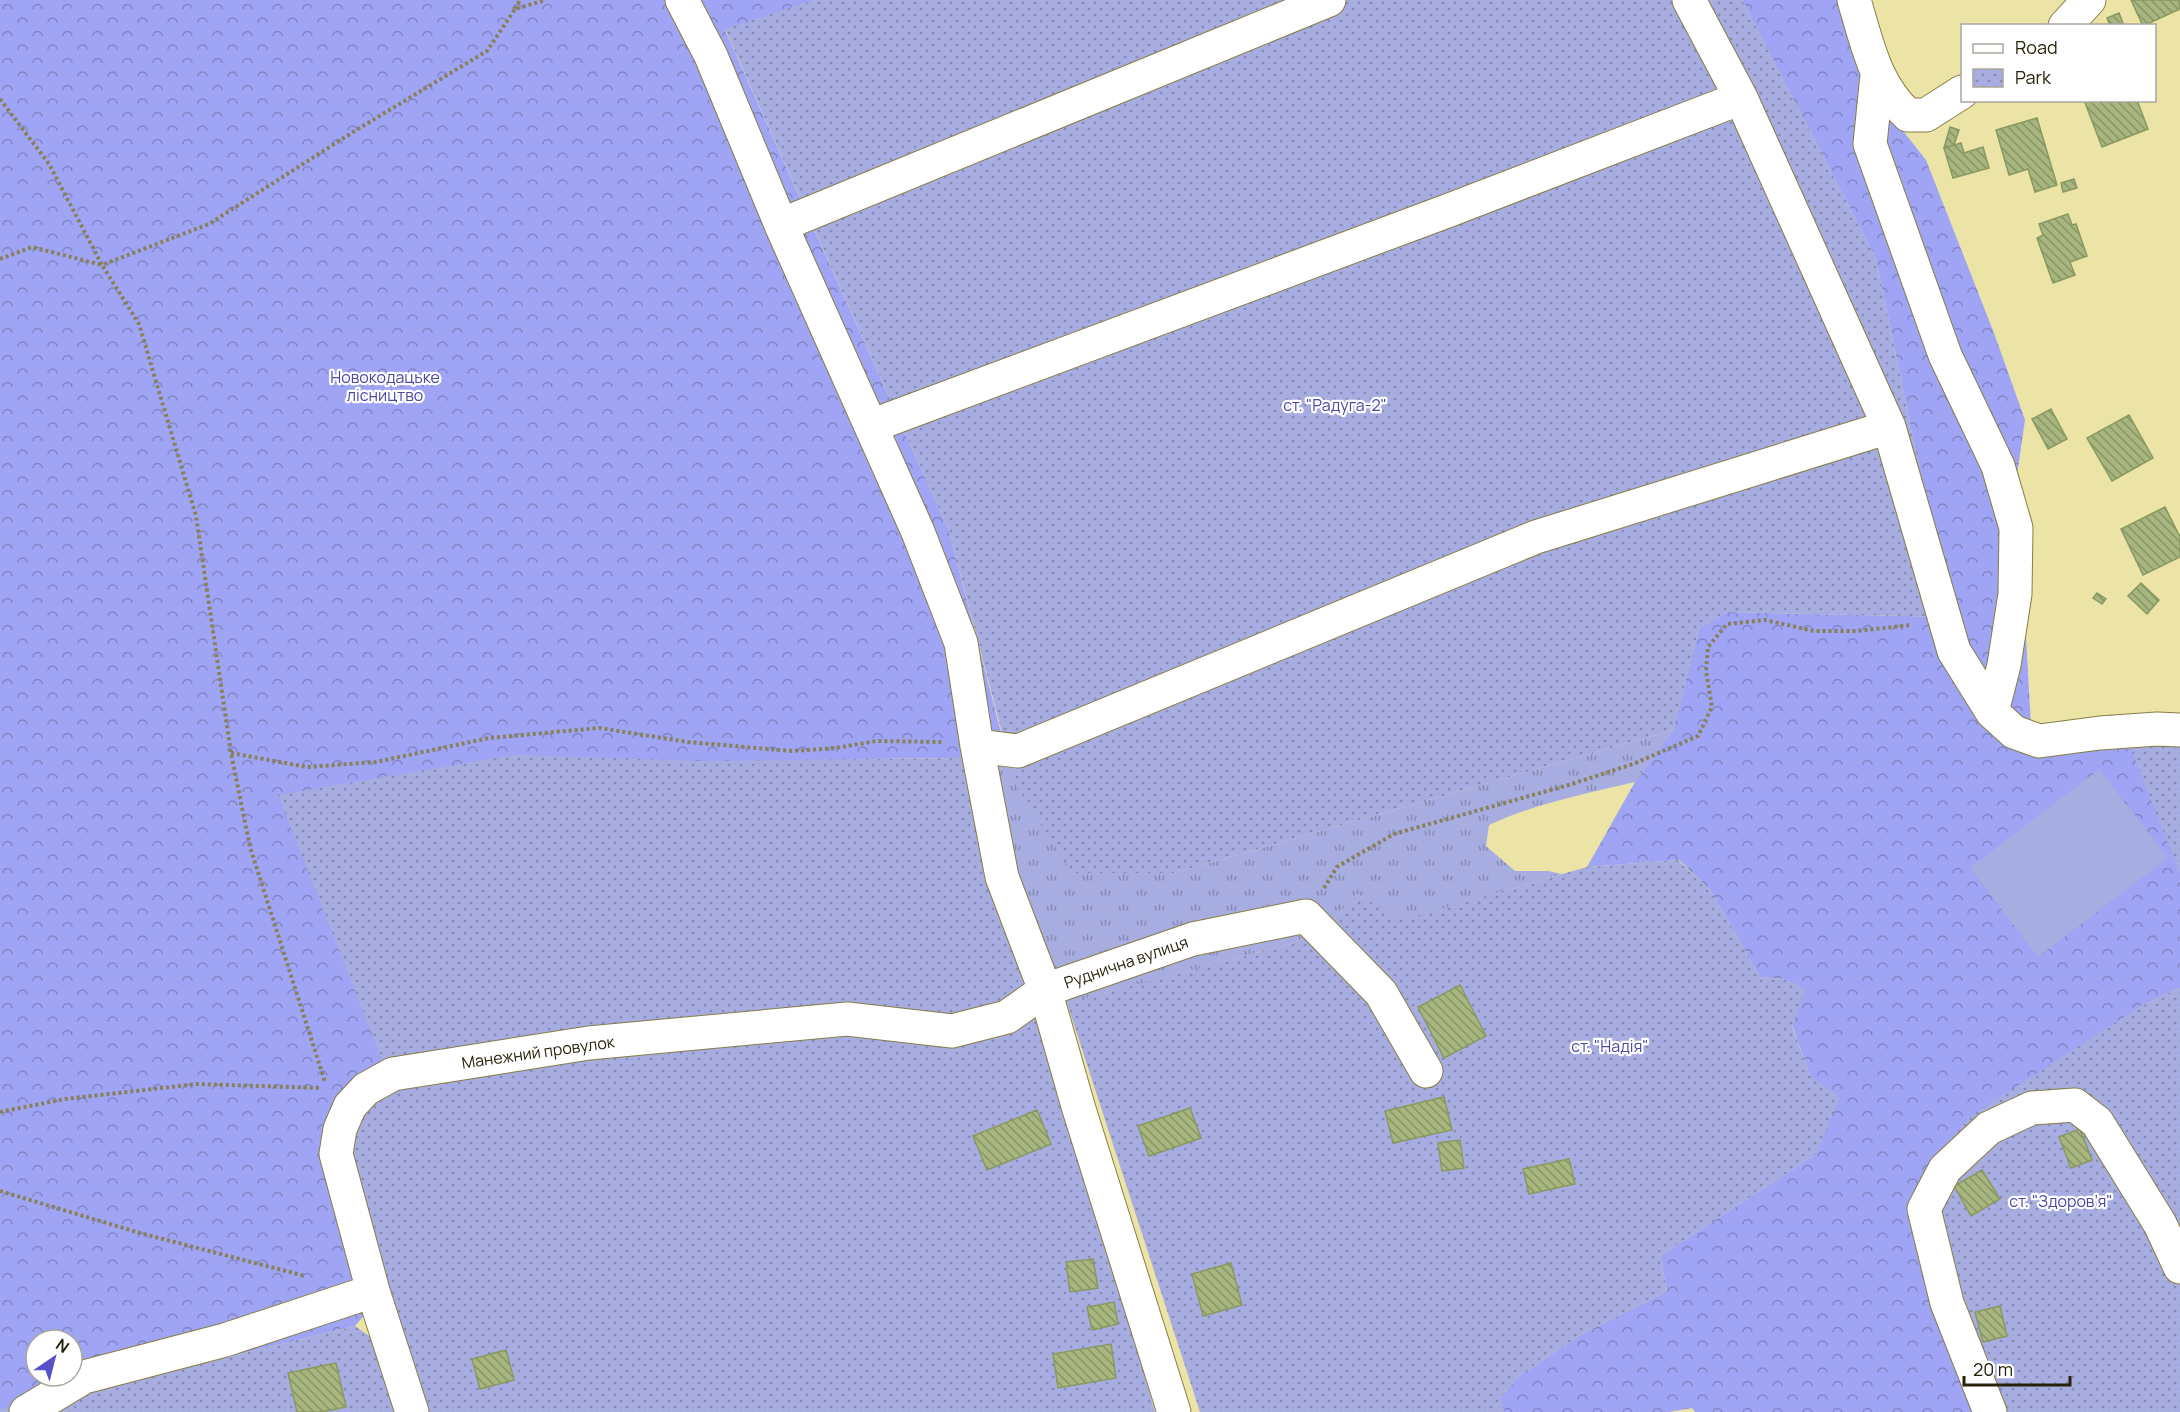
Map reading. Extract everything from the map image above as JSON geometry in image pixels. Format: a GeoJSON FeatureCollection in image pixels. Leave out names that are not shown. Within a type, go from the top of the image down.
{"type":"FeatureCollection","features":[{"type":"Feature","properties":{"kind":"street"},"geometry":{"type":"LineString","coordinates":[[682,0],[711,56],[781,225],[918,532],[962,643],[977,746],[1002,877],[1045,990]]}},
{"type":"Feature","properties":{"kind":"street"},"geometry":{"type":"LineString","coordinates":[[781,225],[1329,0]]}},
{"type":"Feature","properties":{"kind":"street"},"geometry":{"type":"LineString","coordinates":[[1689,0],[1742,98],[1889,427],[1954,651],[1992,712],[2014,732],[2039,741],[2100,733],[2157,729],[2180,730]]}},
{"type":"Feature","properties":{"kind":"street"},"geometry":{"type":"LineString","coordinates":[[1854,0],[1877,75],[1893,101],[1908,116],[1926,115],[1961,93]]}},
{"type":"Feature","properties":{"kind":"street"},"geometry":{"type":"LineString","coordinates":[[2067,24],[2089,0]]}},
{"type":"Feature","properties":{"kind":"street"},"geometry":{"type":"LineString","coordinates":[[1877,75],[1870,144],[1945,355],[1998,466],[2016,528],[2014,594],[2004,665],[1992,712]]}},
{"type":"Feature","properties":{"kind":"street"},"geometry":{"type":"LineString","coordinates":[[871,426],[1742,98]]}},
{"type":"Feature","properties":{"kind":"street"},"geometry":{"type":"LineString","coordinates":[[977,746],[1018,751],[1536,537],[1889,427]]}},
{"type":"Feature","properties":{"kind":"street"},"geometry":{"type":"LineString","coordinates":[[1305,916],[1381,993],[1426,1071]]}},
{"type":"Feature","properties":{"kind":"street","name":"Руднична вулиця"},"geometry":{"type":"LineString","coordinates":[[1173,1412],[1045,990],[1193,939],[1305,916]]}},
{"type":"Feature","properties":{"kind":"street","name":"Манежний провулок"},"geometry":{"type":"LineString","coordinates":[[412,1412],[373,1291],[336,1154],[340,1129],[350,1106],[366,1089],[393,1074],[588,1043],[847,1019],[952,1030],[1007,1017],[1045,990]]}},
{"type":"Feature","properties":{"kind":"street"},"geometry":{"type":"LineString","coordinates":[[1990,1412],[1947,1303],[1924,1209],[1945,1169],[1989,1128],[2032,1108],[2075,1105],[2097,1122],[2160,1224],[2180,1267]]}},
{"type":"Feature","properties":{"kind":"street"},"geometry":{"type":"LineString","coordinates":[[26,1412],[84,1377],[225,1340],[373,1291]]}},
{"type":"Feature","properties":{"kind":"path"},"geometry":{"type":"LineString","coordinates":[[0,260],[33,247],[102,265],[209,224],[353,132],[487,51],[520,0]]}},
{"type":"Feature","properties":{"kind":"path"},"geometry":{"type":"LineString","coordinates":[[515,9],[546,0]]}},
{"type":"Feature","properties":{"kind":"path"},"geometry":{"type":"LineString","coordinates":[[0,99],[48,164],[102,265],[139,324],[196,516],[231,753],[250,847],[328,1089],[197,1084],[66,1100],[0,1112]]}},
{"type":"Feature","properties":{"kind":"path"},"geometry":{"type":"LineString","coordinates":[[1305,916],[1337,867],[1394,834],[1572,784],[1633,764],[1698,736],[1712,707],[1706,671],[1708,647],[1727,624],[1765,620],[1814,631],[1856,631],[1917,624],[1954,651]]}},
{"type":"Feature","properties":{"kind":"path"},"geometry":{"type":"LineString","coordinates":[[231,753],[307,767],[376,762],[489,738],[599,728],[688,742],[792,751],[836,748],[876,741],[933,740],[977,746]]}},
{"type":"Feature","properties":{"kind":"path"},"geometry":{"type":"LineString","coordinates":[[0,1191],[140,1233],[315,1278]]}},
{"type":"Feature","properties":{"kind":"green space","name":"Новокодацьке лісництво"},"geometry":{"type":"Polygon","coordinates":[[[0,0],[815,0],[725,30],[949,531],[1003,740],[965,758],[870,759],[279,795],[392,1084],[386,1290],[355,1326],[89,1391],[0,1410],[0,0]]]}},
{"type":"Feature","properties":{"kind":"green space","name":"ст. \"Радуга-2\""},"geometry":{"type":"Polygon","coordinates":[[[815,0],[1742,0],[1876,259],[1950,617],[1727,612],[1699,628],[1673,730],[1174,873],[1072,873],[1016,786],[949,531],[725,29],[815,0]]]}},
{"type":"Feature","properties":{"kind":"green space"},"geometry":{"type":"Polygon","coordinates":[[[1742,0],[1844,0],[1892,117],[1926,160],[1994,333],[2025,420],[2017,475],[2031,727],[2180,725],[2180,988],[2141,1006],[1954,1269],[2004,1412],[1695,1412],[1692,1408],[1669,1412],[1504,1412],[1499,1399],[1519,1376],[1580,1335],[1667,1291],[1660,1256],[1816,1154],[1810,1076],[1792,1025],[1805,989],[1783,979],[1760,977],[1710,890],[1679,860],[1587,867],[1635,782],[1673,730],[1699,628],[1727,612],[1950,617],[1876,259],[1742,0]]]}},
{"type":"Feature","properties":{"kind":"green space"},"geometry":{"type":"Polygon","coordinates":[[[1673,730],[1635,782],[1543,805],[1489,825],[1486,846],[1515,871],[1548,871],[1562,874],[1402,921],[1357,894],[1329,924],[1294,943],[1042,1010],[965,758],[1003,740],[1072,873],[1174,873],[1673,730]]]}},
{"type":"Feature","properties":{"kind":"green space"},"geometry":{"type":"Polygon","coordinates":[[[2129,744],[2180,745],[2180,874],[2129,744]]]}},
{"type":"Feature","properties":{"kind":"green space"},"geometry":{"type":"Polygon","coordinates":[[[514,755],[706,761],[965,758],[1155,1412],[427,1412],[347,1155],[363,1115],[392,1084],[278,795],[514,755]]]}},
{"type":"Feature","properties":{"kind":"green space"},"geometry":{"type":"Polygon","coordinates":[[[2099,769],[2168,858],[2038,957],[1970,868],[2099,769]]]}},
{"type":"Feature","properties":{"kind":"green space","name":"ст. \"Надія\""},"geometry":{"type":"Polygon","coordinates":[[[1678,860],[1710,890],[1760,977],[1783,979],[1806,989],[1792,1026],[1810,1076],[1840,1097],[1816,1154],[1660,1256],[1667,1291],[1580,1335],[1519,1376],[1499,1399],[1504,1412],[1200,1412],[1067,1003],[1294,943],[1329,924],[1357,894],[1402,920],[1587,867],[1678,860]]]}},
{"type":"Feature","properties":{"kind":"green space","name":"ст. \"Здоров’я\""},"geometry":{"type":"Polygon","coordinates":[[[2180,988],[2180,1412],[2004,1412],[1954,1269],[1927,1171],[1969,1117],[2141,1006],[2180,988]]]}},
{"type":"Feature","properties":{"kind":"green space"},"geometry":{"type":"Polygon","coordinates":[[[355,1326],[381,1344],[400,1412],[0,1412],[0,1410],[89,1391],[355,1326]]]}},
{"type":"Feature","properties":{"kind":"building"},"geometry":{"type":"Polygon","coordinates":[[[2131,0],[2179,0],[2180,9],[2147,24],[2142,24],[2131,0]]]}},
{"type":"Feature","properties":{"kind":"building"},"geometry":{"type":"Polygon","coordinates":[[[2119,13],[2123,24],[2109,24],[2107,18],[2119,13]]]}},
{"type":"Feature","properties":{"kind":"building"},"geometry":{"type":"Polygon","coordinates":[[[2085,102],[2138,102],[2148,129],[2102,147],[2085,102]]]}},
{"type":"Feature","properties":{"kind":"building"},"geometry":{"type":"Polygon","coordinates":[[[2037,118],[2057,185],[2035,192],[2028,169],[2009,175],[1996,130],[2037,118]]]}},
{"type":"Feature","properties":{"kind":"building"},"geometry":{"type":"Polygon","coordinates":[[[1950,127],[1959,130],[1954,145],[1944,148],[1950,127]]]}},
{"type":"Feature","properties":{"kind":"building"},"geometry":{"type":"Polygon","coordinates":[[[1961,143],[1964,153],[1983,147],[1989,168],[1953,178],[1944,148],[1961,143]]]}},
{"type":"Feature","properties":{"kind":"building"},"geometry":{"type":"Polygon","coordinates":[[[2074,179],[2077,188],[2063,192],[2061,183],[2074,179]]]}},
{"type":"Feature","properties":{"kind":"building"},"geometry":{"type":"Polygon","coordinates":[[[2068,214],[2072,225],[2076,224],[2087,256],[2070,262],[2075,275],[2053,283],[2037,238],[2043,235],[2039,224],[2068,214]]]}},
{"type":"Feature","properties":{"kind":"building"},"geometry":{"type":"Polygon","coordinates":[[[2051,409],[2067,439],[2048,449],[2032,419],[2051,409]]]}},
{"type":"Feature","properties":{"kind":"building"},"geometry":{"type":"Polygon","coordinates":[[[2129,415],[2153,458],[2112,481],[2087,438],[2129,415]]]}},
{"type":"Feature","properties":{"kind":"building"},"geometry":{"type":"Polygon","coordinates":[[[2165,507],[2180,537],[2180,557],[2143,575],[2121,529],[2165,507]]]}},
{"type":"Feature","properties":{"kind":"building"},"geometry":{"type":"Polygon","coordinates":[[[2141,583],[2159,600],[2147,614],[2128,596],[2141,583]]]}},
{"type":"Feature","properties":{"kind":"building"},"geometry":{"type":"Polygon","coordinates":[[[2097,593],[2106,599],[2102,604],[2093,598],[2097,593]]]}},
{"type":"Feature","properties":{"kind":"building"},"geometry":{"type":"Polygon","coordinates":[[[1460,985],[1486,1036],[1444,1058],[1418,1007],[1460,985]]]}},
{"type":"Feature","properties":{"kind":"building"},"geometry":{"type":"Polygon","coordinates":[[[1444,1097],[1452,1130],[1393,1143],[1385,1111],[1444,1097]]]}},
{"type":"Feature","properties":{"kind":"building"},"geometry":{"type":"Polygon","coordinates":[[[1190,1108],[1201,1138],[1149,1156],[1138,1126],[1190,1108]]]}},
{"type":"Feature","properties":{"kind":"building"},"geometry":{"type":"Polygon","coordinates":[[[1037,1110],[1051,1144],[987,1170],[973,1136],[1037,1110]]]}},
{"type":"Feature","properties":{"kind":"building"},"geometry":{"type":"Polygon","coordinates":[[[2080,1129],[2092,1160],[2071,1168],[2059,1137],[2080,1129]]]}},
{"type":"Feature","properties":{"kind":"building"},"geometry":{"type":"Polygon","coordinates":[[[1460,1140],[1464,1168],[1442,1171],[1438,1143],[1460,1140]]]}},
{"type":"Feature","properties":{"kind":"building"},"geometry":{"type":"Polygon","coordinates":[[[1569,1159],[1575,1184],[1529,1194],[1523,1169],[1569,1159]]]}},
{"type":"Feature","properties":{"kind":"building"},"geometry":{"type":"Polygon","coordinates":[[[1982,1170],[2000,1199],[1971,1216],[1954,1186],[1982,1170]]]}},
{"type":"Feature","properties":{"kind":"building"},"geometry":{"type":"Polygon","coordinates":[[[1093,1259],[1098,1288],[1070,1292],[1066,1262],[1093,1259]]]}},
{"type":"Feature","properties":{"kind":"building"},"geometry":{"type":"Polygon","coordinates":[[[1231,1263],[1242,1305],[1203,1316],[1192,1274],[1231,1263]]]}},
{"type":"Feature","properties":{"kind":"building"},"geometry":{"type":"Polygon","coordinates":[[[1114,1302],[1118,1324],[1092,1330],[1087,1307],[1114,1302]]]}},
{"type":"Feature","properties":{"kind":"building"},"geometry":{"type":"Polygon","coordinates":[[[2000,1306],[2007,1336],[1983,1342],[1975,1312],[2000,1306]]]}},
{"type":"Feature","properties":{"kind":"building"},"geometry":{"type":"Polygon","coordinates":[[[1111,1344],[1116,1378],[1058,1388],[1053,1354],[1111,1344]]]}},
{"type":"Feature","properties":{"kind":"building"},"geometry":{"type":"Polygon","coordinates":[[[506,1350],[514,1380],[480,1389],[472,1359],[506,1350]]]}},
{"type":"Feature","properties":{"kind":"building"},"geometry":{"type":"Polygon","coordinates":[[[336,1363],[346,1407],[322,1412],[297,1412],[288,1373],[336,1363]]]}}]}
